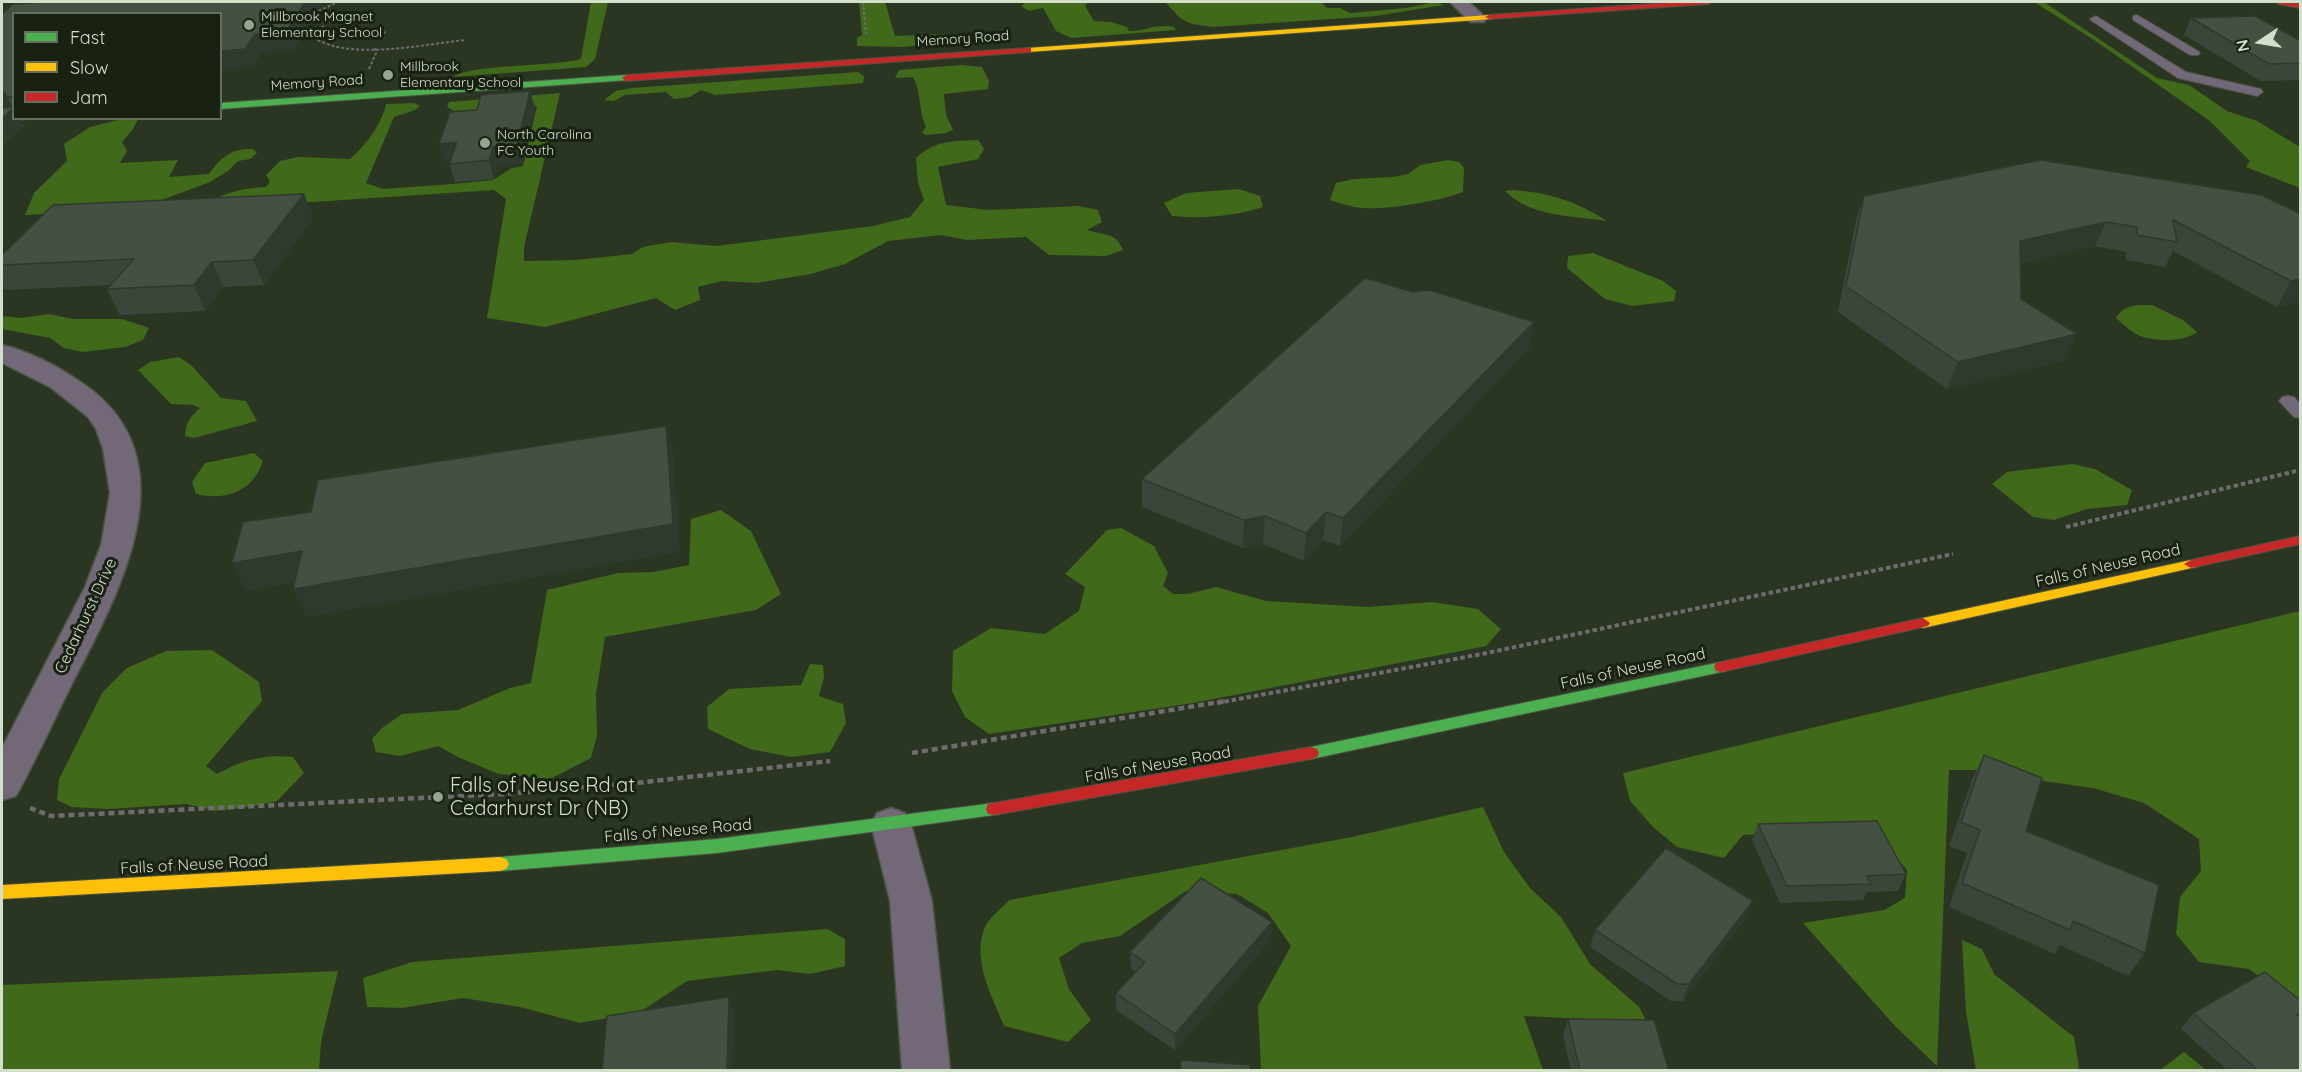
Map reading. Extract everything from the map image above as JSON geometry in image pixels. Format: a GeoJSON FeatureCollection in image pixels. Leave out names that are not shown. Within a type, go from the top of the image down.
{"type":"FeatureCollection","features":[{"type":"Feature","properties":{"kind":"street"},"geometry":{"type":"LineString","coordinates":[[1459,2],[1477,18]]}},
{"type":"Feature","properties":{"kind":"street","name":"Memory Road"},"geometry":{"type":"LineString","coordinates":[[222,106],[1708,2]]}},
{"type":"Feature","properties":{"kind":"street"},"geometry":{"type":"LineString","coordinates":[[2281,2],[2301,6]]}},
{"type":"Feature","properties":{"kind":"street","name":"Cedarhurst Drive"},"geometry":{"type":"LineString","coordinates":[[2,353],[34,366],[78,392],[107,421],[119,452],[127,499],[117,552],[15,796]]}},
{"type":"Feature","properties":{"kind":"street","name":"Falls of Neuse Road"},"geometry":{"type":"LineString","coordinates":[[2,892],[416,869],[629,853],[818,834],[1094,793],[1363,744],[2301,540]]}},
{"type":"Feature","properties":{"kind":"street"},"geometry":{"type":"LineString","coordinates":[[891,824],[911,901],[926,1071]]}},
{"type":"Feature","properties":{"kind":"lane"},"geometry":{"type":"LineString","coordinates":[[2118,19],[2178,54],[2118,19]]}},
{"type":"Feature","properties":{"kind":"lane"},"geometry":{"type":"LineString","coordinates":[[2118,19],[2182,75],[2204,73],[2252,91],[2229,86],[2204,73]]}},
{"type":"Feature","properties":{"kind":"lane"},"geometry":{"type":"LineString","coordinates":[[2301,406],[2288,401],[2301,414]]}},
{"type":"Feature","properties":{"kind":"path"},"geometry":{"type":"LineString","coordinates":[[310,15],[338,2]]}},
{"type":"Feature","properties":{"kind":"path"},"geometry":{"type":"LineString","coordinates":[[863,2],[866,41]]}},
{"type":"Feature","properties":{"kind":"path"},"geometry":{"type":"LineString","coordinates":[[303,19],[301,23],[325,21],[318,40],[322,45],[334,48],[368,48],[466,40]]}},
{"type":"Feature","properties":{"kind":"path"},"geometry":{"type":"LineString","coordinates":[[363,37],[387,32]]}},
{"type":"Feature","properties":{"kind":"path"},"geometry":{"type":"LineString","coordinates":[[2066,527],[2301,470]]}},
{"type":"Feature","properties":{"kind":"path"},"geometry":{"type":"LineString","coordinates":[[912,753],[1189,708],[1482,654],[1953,554]]}},
{"type":"Feature","properties":{"kind":"path"},"geometry":{"type":"LineString","coordinates":[[15,796],[51,816],[503,794],[636,783],[830,761]]}},
{"type":"Feature","properties":{"kind":"green space"},"geometry":{"type":"Polygon","coordinates":[[[591,2],[608,2],[595,59],[586,67],[453,77],[476,70],[581,59],[591,2]]]}},
{"type":"Feature","properties":{"kind":"green space"},"geometry":{"type":"Polygon","coordinates":[[[859,2],[885,2],[895,36],[946,34],[950,41],[903,47],[857,46],[857,38],[862,35],[859,2]]]}},
{"type":"Feature","properties":{"kind":"green space"},"geometry":{"type":"Polygon","coordinates":[[[1026,2],[1088,2],[1085,6],[1094,21],[1111,22],[1127,27],[1129,31],[1161,26],[1174,27],[1176,30],[1071,38],[1056,31],[1043,8],[1029,11],[1021,6],[1026,2]]]}},
{"type":"Feature","properties":{"kind":"green space"},"geometry":{"type":"Polygon","coordinates":[[[1165,2],[1321,2],[1327,8],[1340,8],[1350,13],[1406,8],[1435,2],[1444,5],[1376,16],[1213,27],[1192,24],[1180,18],[1165,2]]]}},
{"type":"Feature","properties":{"kind":"green space"},"geometry":{"type":"Polygon","coordinates":[[[2034,2],[2044,2],[2157,78],[2189,85],[2227,111],[2257,121],[2300,147],[2300,188],[2246,167],[2250,161],[2210,121],[2094,40],[2034,2]]]}},
{"type":"Feature","properties":{"kind":"green space"},"geometry":{"type":"Polygon","coordinates":[[[962,65],[982,67],[989,81],[988,89],[944,94],[946,115],[953,130],[925,135],[922,132],[926,127],[916,83],[913,77],[895,78],[899,70],[962,65]]]}},
{"type":"Feature","properties":{"kind":"green space"},"geometry":{"type":"Polygon","coordinates":[[[858,72],[864,76],[863,83],[715,95],[701,90],[690,97],[674,99],[666,92],[625,95],[614,101],[604,100],[616,91],[632,88],[858,72]]]}},
{"type":"Feature","properties":{"kind":"green space"},"geometry":{"type":"Polygon","coordinates":[[[560,93],[524,247],[524,261],[576,260],[632,254],[643,247],[671,242],[717,246],[873,226],[910,217],[924,200],[918,183],[916,158],[938,145],[953,141],[978,140],[984,149],[978,159],[938,167],[946,205],[989,210],[1079,206],[1098,210],[1102,222],[1087,230],[1113,237],[1123,250],[1106,256],[1049,255],[1026,237],[967,240],[941,235],[888,241],[845,264],[811,274],[756,283],[722,281],[698,287],[700,300],[675,310],[656,298],[545,327],[487,318],[506,199],[494,190],[206,209],[207,203],[229,193],[266,187],[270,182],[266,175],[280,161],[298,157],[350,159],[372,134],[381,119],[386,104],[414,103],[420,106],[394,117],[366,183],[383,189],[493,180],[512,168],[523,166],[537,106],[454,111],[447,107],[449,102],[560,93]]]}},
{"type":"Feature","properties":{"kind":"green space"},"geometry":{"type":"Polygon","coordinates":[[[118,120],[138,120],[122,142],[127,151],[120,163],[178,160],[169,177],[209,174],[222,158],[239,150],[253,149],[257,153],[250,159],[238,161],[228,171],[210,182],[138,209],[25,215],[34,193],[67,161],[64,144],[90,127],[118,120]]]}},
{"type":"Feature","properties":{"kind":"green space"},"geometry":{"type":"Polygon","coordinates":[[[1448,160],[1459,162],[1464,168],[1463,192],[1428,202],[1385,208],[1358,207],[1330,200],[1336,183],[1408,174],[1420,165],[1448,160]]]}},
{"type":"Feature","properties":{"kind":"green space"},"geometry":{"type":"Polygon","coordinates":[[[1239,189],[1260,196],[1263,207],[1230,215],[1183,217],[1172,216],[1164,203],[1186,193],[1239,189]]]}},
{"type":"Feature","properties":{"kind":"green space"},"geometry":{"type":"Polygon","coordinates":[[[1513,190],[1562,199],[1585,208],[1607,221],[1540,211],[1515,200],[1505,191],[1513,190]]]}},
{"type":"Feature","properties":{"kind":"green space"},"geometry":{"type":"Polygon","coordinates":[[[1593,253],[1663,281],[1676,291],[1674,301],[1632,306],[1605,299],[1567,268],[1568,256],[1593,253]]]}},
{"type":"Feature","properties":{"kind":"green space"},"geometry":{"type":"Polygon","coordinates":[[[2152,305],[2183,320],[2197,332],[2185,338],[2170,340],[2147,338],[2137,335],[2116,318],[2127,308],[2152,305]]]}},
{"type":"Feature","properties":{"kind":"green space"},"geometry":{"type":"Polygon","coordinates":[[[49,314],[73,319],[122,319],[149,328],[143,340],[125,347],[83,352],[64,348],[50,338],[2,329],[2,316],[21,318],[49,314]]]}},
{"type":"Feature","properties":{"kind":"green space"},"geometry":{"type":"Polygon","coordinates":[[[179,357],[192,366],[221,398],[246,401],[257,421],[194,438],[185,436],[189,420],[200,408],[193,405],[171,404],[138,370],[150,362],[179,357]]]}},
{"type":"Feature","properties":{"kind":"green space"},"geometry":{"type":"Polygon","coordinates":[[[254,453],[263,461],[258,472],[245,487],[227,495],[196,494],[192,482],[205,463],[254,453]]]}},
{"type":"Feature","properties":{"kind":"green space"},"geometry":{"type":"Polygon","coordinates":[[[2072,464],[2095,469],[2132,490],[2127,505],[2087,509],[2054,520],[2033,517],[1992,484],[2007,472],[2072,464]]]}},
{"type":"Feature","properties":{"kind":"green space"},"geometry":{"type":"Polygon","coordinates":[[[721,510],[751,531],[781,594],[756,610],[605,637],[596,694],[597,735],[591,758],[550,779],[499,774],[438,746],[400,756],[376,752],[372,739],[382,728],[402,714],[458,710],[510,688],[531,683],[547,590],[618,573],[653,572],[689,565],[691,519],[721,510]]]}},
{"type":"Feature","properties":{"kind":"green space"},"geometry":{"type":"Polygon","coordinates":[[[1121,528],[1154,546],[1168,573],[1163,586],[1173,594],[1188,594],[1216,587],[1266,601],[1368,607],[1432,602],[1478,609],[1501,629],[1486,646],[1193,703],[989,734],[965,717],[952,691],[953,651],[991,628],[1045,634],[1079,611],[1085,587],[1065,574],[1107,530],[1121,528]]]}},
{"type":"Feature","properties":{"kind":"green space"},"geometry":{"type":"Polygon","coordinates":[[[2300,611],[2300,1013],[2293,1001],[2249,969],[2199,962],[2176,934],[2180,897],[2201,871],[2199,839],[2144,803],[2093,788],[2029,779],[1988,770],[1949,770],[1937,1066],[1895,1026],[1803,923],[1884,910],[1905,898],[1907,870],[1871,828],[1743,835],[1724,858],[1677,847],[1653,827],[1630,801],[1623,773],[2300,611]]]}},
{"type":"Feature","properties":{"kind":"green space"},"geometry":{"type":"Polygon","coordinates":[[[212,650],[259,682],[262,701],[206,766],[217,774],[253,759],[272,756],[293,757],[304,773],[277,801],[216,811],[186,804],[108,809],[72,807],[57,800],[59,779],[102,693],[127,668],[166,651],[212,650]]]}},
{"type":"Feature","properties":{"kind":"green space"},"geometry":{"type":"Polygon","coordinates":[[[810,664],[823,665],[824,677],[819,696],[843,704],[846,723],[830,752],[791,757],[750,749],[708,729],[707,707],[729,689],[801,685],[810,664]]]}},
{"type":"Feature","properties":{"kind":"green space"},"geometry":{"type":"Polygon","coordinates":[[[1483,807],[1504,852],[1530,888],[1561,917],[1590,964],[1639,1007],[1647,1022],[1524,1016],[1543,1070],[1261,1070],[1258,1006],[1291,946],[1268,913],[1237,894],[1186,891],[1120,936],[1082,943],[1059,958],[1069,989],[1091,1020],[1068,1042],[1004,1026],[984,976],[980,950],[982,937],[988,922],[1009,900],[1352,837],[1483,807]]]}},
{"type":"Feature","properties":{"kind":"green space"},"geometry":{"type":"Polygon","coordinates":[[[827,929],[845,939],[845,966],[810,974],[777,970],[687,981],[640,1012],[580,1023],[520,1007],[463,998],[402,1008],[367,1007],[363,978],[412,962],[827,929]]]}},
{"type":"Feature","properties":{"kind":"green space"},"geometry":{"type":"Polygon","coordinates":[[[1962,940],[1982,949],[1994,974],[2074,1037],[2079,1068],[2076,1070],[1976,1070],[1966,1012],[1962,940]]]}},
{"type":"Feature","properties":{"kind":"green space"},"geometry":{"type":"Polygon","coordinates":[[[338,971],[321,1042],[319,1070],[2,1070],[2,985],[338,971]]]}},
{"type":"Feature","properties":{"kind":"green space"},"geometry":{"type":"Polygon","coordinates":[[[2184,1052],[2206,1070],[2160,1070],[2184,1052]]]}},
{"type":"Feature","properties":{"kind":"building"},"geometry":{"type":"Polygon","coordinates":[[[305,2],[286,32],[255,34],[245,49],[222,51],[222,12],[12,12],[12,97],[7,97],[2,92],[2,14],[13,4],[305,2]]]}},
{"type":"Feature","properties":{"kind":"building"},"geometry":{"type":"Polygon","coordinates":[[[2255,16],[2301,41],[2301,63],[2269,64],[2191,18],[2255,16]]]}},
{"type":"Feature","properties":{"kind":"building"},"geometry":{"type":"Polygon","coordinates":[[[530,91],[517,145],[493,147],[489,160],[449,164],[457,142],[439,144],[450,112],[477,110],[481,95],[530,91]]]}},
{"type":"Feature","properties":{"kind":"building"},"geometry":{"type":"Polygon","coordinates":[[[12,107],[12,110],[2,118],[2,108],[12,107]]]}},
{"type":"Feature","properties":{"kind":"building"},"geometry":{"type":"Polygon","coordinates":[[[2040,160],[2261,195],[2301,214],[2301,279],[2291,281],[2173,220],[2177,242],[2137,235],[2137,227],[2106,222],[2020,241],[2021,299],[2077,334],[1958,362],[1846,286],[1864,196],[2040,160]]]}},
{"type":"Feature","properties":{"kind":"building"},"geometry":{"type":"Polygon","coordinates":[[[304,194],[253,260],[212,262],[194,285],[107,289],[134,259],[2,265],[2,255],[53,205],[304,194]]]}},
{"type":"Feature","properties":{"kind":"building"},"geometry":{"type":"Polygon","coordinates":[[[1365,278],[1413,292],[1429,290],[1534,322],[1343,518],[1326,512],[1306,533],[1265,516],[1244,520],[1142,479],[1365,278]]]}},
{"type":"Feature","properties":{"kind":"building"},"geometry":{"type":"Polygon","coordinates":[[[666,426],[673,524],[293,589],[302,551],[232,563],[243,522],[311,512],[318,480],[666,426]]]}},
{"type":"Feature","properties":{"kind":"building"},"geometry":{"type":"Polygon","coordinates":[[[1984,755],[2042,778],[2026,831],[2159,885],[2145,953],[2073,921],[2070,930],[1962,883],[1980,830],[1961,822],[1984,755]]]}},
{"type":"Feature","properties":{"kind":"building"},"geometry":{"type":"Polygon","coordinates":[[[1877,821],[1906,874],[1867,876],[1871,884],[1787,886],[1758,824],[1877,821]]]}},
{"type":"Feature","properties":{"kind":"building"},"geometry":{"type":"Polygon","coordinates":[[[1666,848],[1753,901],[1689,984],[1677,984],[1595,930],[1666,848]]]}},
{"type":"Feature","properties":{"kind":"building"},"geometry":{"type":"Polygon","coordinates":[[[1201,878],[1272,922],[1175,1034],[1116,993],[1145,962],[1130,952],[1201,878]]]}},
{"type":"Feature","properties":{"kind":"building"},"geometry":{"type":"Polygon","coordinates":[[[2265,972],[2301,1001],[2301,1012],[2297,1015],[2301,1018],[2301,1071],[2259,1071],[2193,1013],[2265,972]]]}},
{"type":"Feature","properties":{"kind":"building"},"geometry":{"type":"Polygon","coordinates":[[[729,997],[727,1071],[602,1071],[607,1016],[729,997]]]}},
{"type":"Feature","properties":{"kind":"building"},"geometry":{"type":"Polygon","coordinates":[[[1568,1019],[1654,1020],[1669,1071],[1580,1071],[1568,1019]]]}},
{"type":"Feature","properties":{"kind":"building"},"geometry":{"type":"Polygon","coordinates":[[[1181,1060],[1250,1065],[1250,1071],[1180,1071],[1181,1060]]]}},
{"type":"Feature","properties":{"kind":"traffic: fast"},"geometry":{"type":"LineString","coordinates":[[222,106],[626,78]]}},
{"type":"Feature","properties":{"kind":"traffic: fast"},"geometry":{"type":"LineString","coordinates":[[1311,753],[1721,667]]}},
{"type":"Feature","properties":{"kind":"traffic: fast"},"geometry":{"type":"LineString","coordinates":[[500,864],[717,846],[994,809]]}},
{"type":"Feature","properties":{"kind":"traffic: slow"},"geometry":{"type":"LineString","coordinates":[[1028,50],[1489,17]]}},
{"type":"Feature","properties":{"kind":"traffic: slow"},"geometry":{"type":"LineString","coordinates":[[1923,623],[2191,564]]}},
{"type":"Feature","properties":{"kind":"traffic: slow"},"geometry":{"type":"LineString","coordinates":[[2,892],[500,864]]}},
{"type":"Feature","properties":{"kind":"traffic: jam"},"geometry":{"type":"LineString","coordinates":[[1489,17],[1708,2]]}},
{"type":"Feature","properties":{"kind":"traffic: jam"},"geometry":{"type":"LineString","coordinates":[[2281,2],[2300,6]]}},
{"type":"Feature","properties":{"kind":"traffic: jam"},"geometry":{"type":"LineString","coordinates":[[626,78],[1028,50]]}},
{"type":"Feature","properties":{"kind":"traffic: jam"},"geometry":{"type":"LineString","coordinates":[[2,120],[12,119]]}},
{"type":"Feature","properties":{"kind":"traffic: jam"},"geometry":{"type":"LineString","coordinates":[[2191,564],[2300,540]]}},
{"type":"Feature","properties":{"kind":"traffic: jam"},"geometry":{"type":"LineString","coordinates":[[1721,667],[1923,623]]}},
{"type":"Feature","properties":{"kind":"traffic: jam"},"geometry":{"type":"LineString","coordinates":[[994,809],[1311,753]]}},
{"type":"Feature","properties":{"kind":"place","name":"Millbrook Magnet Elementary School"},"geometry":{"type":"Point","coordinates":[249,25]}},
{"type":"Feature","properties":{"kind":"place","name":"Millbrook Elementary School"},"geometry":{"type":"Point","coordinates":[388,75]}},
{"type":"Feature","properties":{"kind":"place","name":"North Carolina FC Youth"},"geometry":{"type":"Point","coordinates":[485,143]}},
{"type":"Feature","properties":{"kind":"place","name":"Falls of Neuse Rd at Cedarhurst Dr (NB)"},"geometry":{"type":"Point","coordinates":[438,797]}}]}
